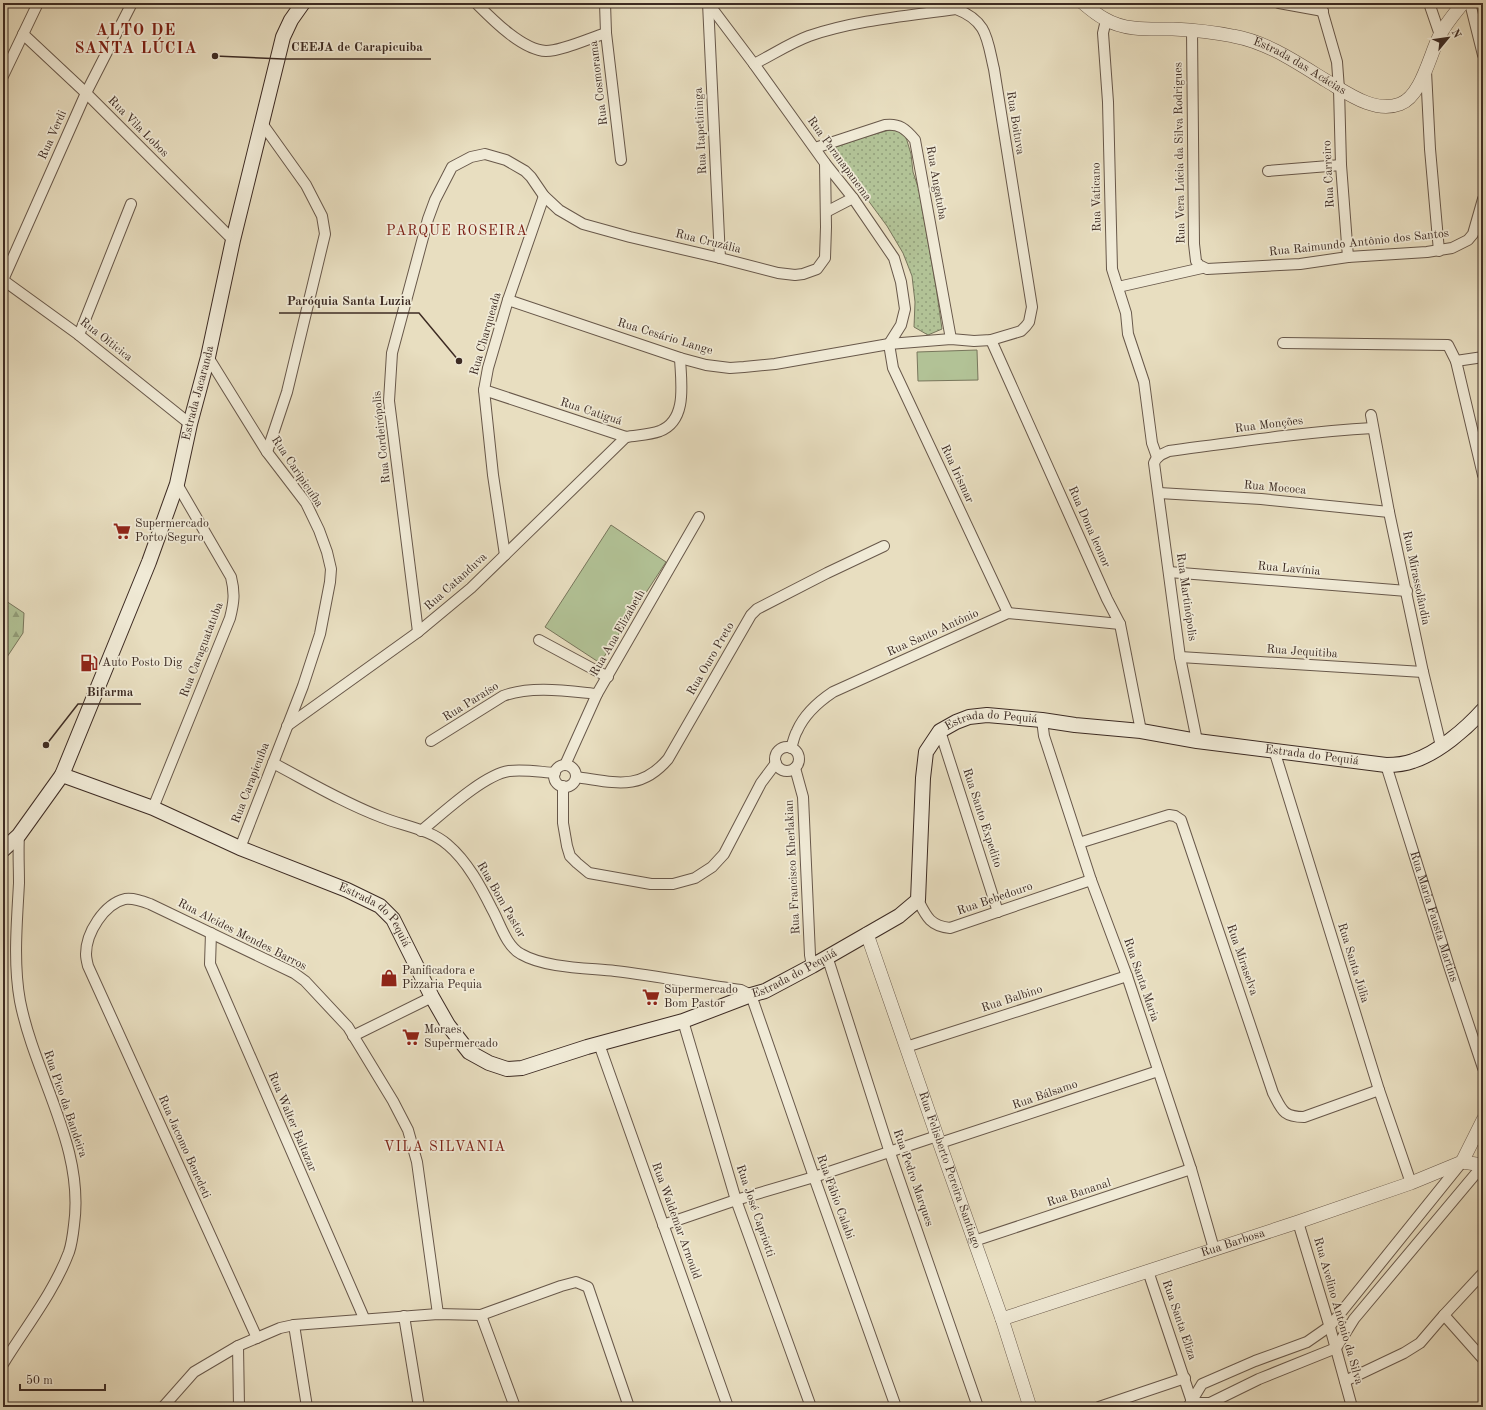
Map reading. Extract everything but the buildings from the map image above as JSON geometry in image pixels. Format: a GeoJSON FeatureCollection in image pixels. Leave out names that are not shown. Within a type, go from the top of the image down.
{"type":"FeatureCollection","features":[{"type":"Feature","properties":{"kind":"main road","name":"Estrada Jacaranda"},"geometry":{"type":"LineString","coordinates":[[62,775],[150,562],[178,484],[190,424],[208,357],[233,240],[283,37],[291,20],[303,3]]}},
{"type":"Feature","properties":{"kind":"main road","name":"Estrada do Pequiá"},"geometry":{"type":"LineString","coordinates":[[62,775],[153,808],[240,848],[347,890],[380,906],[393,919],[432,997],[448,1025],[469,1052],[489,1063],[507,1069],[522,1068],[599,1044],[683,1021],[765,991],[899,916],[918,900],[923,778],[926,752],[940,731],[969,717],[987,714],[1075,725],[1141,731],[1197,740],[1386,765],[1414,761],[1441,746],[1469,726],[1483,710]]}},
{"type":"Feature","properties":{"kind":"main road"},"geometry":{"type":"LineString","coordinates":[[3,850],[18,835],[62,775]]}},
{"type":"Feature","properties":{"kind":"street"},"geometry":{"type":"LineString","coordinates":[[3,76],[38,3]]}},
{"type":"Feature","properties":{"kind":"street","name":"Rua Verdi"},"geometry":{"type":"LineString","coordinates":[[3,280],[86,93],[132,3]]}},
{"type":"Feature","properties":{"kind":"street"},"geometry":{"type":"LineString","coordinates":[[476,3],[505,31],[532,47],[546,51],[558,49],[606,33]]}},
{"type":"Feature","properties":{"kind":"street","name":"Rua Cosmorama"},"geometry":{"type":"LineString","coordinates":[[605,3],[606,33],[621,160]]}},
{"type":"Feature","properties":{"kind":"street","name":"Rua Paranapanema"},"geometry":{"type":"LineString","coordinates":[[708,3],[825,163],[853,198],[894,258],[901,282],[905,309],[901,325],[889,344]]}},
{"type":"Feature","properties":{"kind":"street","name":"Rua Itapetininga"},"geometry":{"type":"LineString","coordinates":[[708,3],[720,258]]}},
{"type":"Feature","properties":{"kind":"street","name":"Estrada das Acácias"},"geometry":{"type":"LineString","coordinates":[[1083,3],[1106,20],[1138,29],[1192,30],[1233,36],[1258,43],[1280,53],[1356,98],[1374,104],[1393,106],[1406,101],[1411,96],[1426,69],[1440,35],[1463,3]]}},
{"type":"Feature","properties":{"kind":"street"},"geometry":{"type":"LineString","coordinates":[[1279,3],[1322,7]]}},
{"type":"Feature","properties":{"kind":"street"},"geometry":{"type":"LineString","coordinates":[[1429,3],[1440,35]]}},
{"type":"Feature","properties":{"kind":"street"},"geometry":{"type":"LineString","coordinates":[[1470,3],[1483,55]]}},
{"type":"Feature","properties":{"kind":"street","name":"Rua Carreiro"},"geometry":{"type":"LineString","coordinates":[[1322,7],[1337,62],[1341,165],[1348,257]]}},
{"type":"Feature","properties":{"kind":"street","name":"Rua Boituva"},"geometry":{"type":"LineString","coordinates":[[754,64],[807,37],[824,31],[861,23],[956,9],[971,15],[979,22],[985,31],[994,69],[1032,308],[1029,322],[1021,330],[991,340],[974,341],[951,339],[889,344]]}},
{"type":"Feature","properties":{"kind":"street","name":"Rua Vaticano"},"geometry":{"type":"LineString","coordinates":[[1106,20],[1103,33],[1108,102],[1112,269],[1126,313],[1128,334],[1141,370]]}},
{"type":"Feature","properties":{"kind":"street","name":"Rua Vera Lúcia da Silva Rodrigues"},"geometry":{"type":"LineString","coordinates":[[1192,30],[1194,244],[1196,261],[1205,268]]}},
{"type":"Feature","properties":{"kind":"street","name":"Rua Vila Lobos"},"geometry":{"type":"LineString","coordinates":[[23,34],[86,93],[233,240]]}},
{"type":"Feature","properties":{"kind":"street"},"geometry":{"type":"LineString","coordinates":[[1426,69],[1430,149],[1439,251]]}},
{"type":"Feature","properties":{"kind":"street"},"geometry":{"type":"LineString","coordinates":[[261,122],[306,185],[322,216],[325,234],[287,392],[267,452]]}},
{"type":"Feature","properties":{"kind":"street","name":"Rua Angatuba"},"geometry":{"type":"LineString","coordinates":[[815,148],[885,125],[893,124],[902,126],[915,140],[951,339]]}},
{"type":"Feature","properties":{"kind":"street","name":"Rua Cordeirópolis"},"geometry":{"type":"LineString","coordinates":[[418,632],[389,391],[392,353],[423,236],[435,200],[452,167],[471,157],[485,154],[506,160],[528,174],[544,196]]}},
{"type":"Feature","properties":{"kind":"street","name":"Rua Cruzália"},"geometry":{"type":"LineString","coordinates":[[544,196],[559,210],[583,224],[778,273],[795,275],[817,269],[825,258],[825,163]]}},
{"type":"Feature","properties":{"kind":"street"},"geometry":{"type":"LineString","coordinates":[[1268,171],[1341,165]]}},
{"type":"Feature","properties":{"kind":"street","name":"Rua Charqueada"},"geometry":{"type":"LineString","coordinates":[[505,555],[493,475],[484,390],[488,368],[508,300],[544,196]]}},
{"type":"Feature","properties":{"kind":"street"},"geometry":{"type":"LineString","coordinates":[[826,212],[853,198]]}},
{"type":"Feature","properties":{"kind":"street","name":"Rua Raimundo Antônio dos Santos"},"geometry":{"type":"LineString","coordinates":[[1118,287],[1205,268],[1300,264],[1348,257],[1439,251],[1458,246],[1468,240],[1473,234],[1483,199]]}},
{"type":"Feature","properties":{"kind":"street"},"geometry":{"type":"LineString","coordinates":[[79,335],[131,204]]}},
{"type":"Feature","properties":{"kind":"street","name":"Rua Oiticica"},"geometry":{"type":"LineString","coordinates":[[3,280],[79,335],[190,424]]}},
{"type":"Feature","properties":{"kind":"street","name":"Rua Cesário Lange"},"geometry":{"type":"LineString","coordinates":[[508,300],[680,358],[706,365],[730,368],[775,364],[889,344]]}},
{"type":"Feature","properties":{"kind":"street","name":"Rua Dona leonor"},"geometry":{"type":"LineString","coordinates":[[991,340],[1107,599],[1120,624],[1141,731]]}},
{"type":"Feature","properties":{"kind":"street"},"geometry":{"type":"LineString","coordinates":[[1283,343],[1448,345],[1456,361],[1483,475]]}},
{"type":"Feature","properties":{"kind":"street","name":"Rua Irismar"},"geometry":{"type":"LineString","coordinates":[[889,344],[893,368],[1008,613]]}},
{"type":"Feature","properties":{"kind":"street","name":"Rua Caripicuíba"},"geometry":{"type":"LineString","coordinates":[[208,357],[267,452],[306,503],[319,530],[331,569],[320,634],[303,686],[287,726]]}},
{"type":"Feature","properties":{"kind":"street"},"geometry":{"type":"LineString","coordinates":[[1456,361],[1483,357]]}},
{"type":"Feature","properties":{"kind":"street","name":"Rua Catiguá"},"geometry":{"type":"LineString","coordinates":[[484,390],[626,437],[650,434],[660,431],[671,424],[676,418],[679,410],[681,388],[680,358]]}},
{"type":"Feature","properties":{"kind":"street","name":"Rua Martinópolis"},"geometry":{"type":"LineString","coordinates":[[1141,370],[1152,443],[1157,457],[1154,463],[1180,657],[1197,740]]}},
{"type":"Feature","properties":{"kind":"street","name":"Rua Mirassolândia"},"geometry":{"type":"LineString","coordinates":[[1371,415],[1389,512],[1423,672],[1441,746]]}},
{"type":"Feature","properties":{"kind":"street","name":"Rua Monções"},"geometry":{"type":"LineString","coordinates":[[1157,457],[1169,451],[1296,434],[1373,428]]}},
{"type":"Feature","properties":{"kind":"street","name":"Rua Catanduva"},"geometry":{"type":"LineString","coordinates":[[287,726],[418,632],[471,588],[626,437]]}},
{"type":"Feature","properties":{"kind":"street","name":"Rua Caraguatatuba"},"geometry":{"type":"LineString","coordinates":[[153,808],[230,618],[234,604],[235,591],[231,577],[178,484]]}},
{"type":"Feature","properties":{"kind":"street","name":"Rua Mococa"},"geometry":{"type":"LineString","coordinates":[[1159,493],[1261,498],[1389,512]]}},
{"type":"Feature","properties":{"kind":"street","name":"Rua Ana Elizabeth"},"geometry":{"type":"LineString","coordinates":[[565,765],[597,694],[699,517]]}},
{"type":"Feature","properties":{"kind":"street","name":"Rua Ouro Preto"},"geometry":{"type":"LineString","coordinates":[[576,777],[633,783],[655,773],[668,759],[751,616],[757,609],[827,572],[884,546]]}},
{"type":"Feature","properties":{"kind":"street","name":"Rua Lavínia"},"geometry":{"type":"LineString","coordinates":[[1169,572],[1406,591]]}},
{"type":"Feature","properties":{"kind":"street","name":"Rua Santo Antônio"},"geometry":{"type":"LineString","coordinates":[[791,748],[793,738],[802,722],[812,710],[833,692],[1008,613],[1120,624]]}},
{"type":"Feature","properties":{"kind":"street"},"geometry":{"type":"LineString","coordinates":[[539,640],[608,677]]}},
{"type":"Feature","properties":{"kind":"street","name":"Rua Jequitiba"},"geometry":{"type":"LineString","coordinates":[[1180,657],[1423,672]]}},
{"type":"Feature","properties":{"kind":"street","name":"Rua Paraíso"},"geometry":{"type":"LineString","coordinates":[[431,741],[503,696],[512,692],[530,690],[597,694]]}},
{"type":"Feature","properties":{"kind":"street","name":"Rua Santa Maria"},"geometry":{"type":"LineString","coordinates":[[1042,720],[1044,736],[1091,880],[1126,976],[1191,1169],[1214,1249]]}},
{"type":"Feature","properties":{"kind":"street","name":"Rua Carapicuíba"},"geometry":{"type":"LineString","coordinates":[[240,848],[287,726]]}},
{"type":"Feature","properties":{"kind":"street","name":"Rua Santo Expedito"},"geometry":{"type":"LineString","coordinates":[[940,731],[998,912]]}},
{"type":"Feature","properties":{"kind":"street"},"geometry":{"type":"LineString","coordinates":[[791,748],[798,757],[797,765],[792,770],[784,771],[780,769],[776,763],[776,756],[780,750],[791,748]]}},
{"type":"Feature","properties":{"kind":"street","name":"Rua Santa Júlia"},"geometry":{"type":"LineString","coordinates":[[1274,750],[1379,1090],[1411,1183]]}},
{"type":"Feature","properties":{"kind":"street"},"geometry":{"type":"LineString","coordinates":[[563,786],[563,823],[567,846],[570,856],[577,863],[589,873],[651,884],[674,884],[695,878],[712,867],[724,854],[761,783],[776,763]]}},
{"type":"Feature","properties":{"kind":"street","name":"Rua Bom Pastor"},"geometry":{"type":"LineString","coordinates":[[273,764],[339,798],[381,817],[438,837],[459,854],[492,908],[509,943],[520,954],[541,963],[622,972],[741,990],[751,995]]}},
{"type":"Feature","properties":{"kind":"street"},"geometry":{"type":"LineString","coordinates":[[565,765],[574,770],[576,777],[573,784],[566,787],[557,783],[554,776],[559,767],[565,765]]}},
{"type":"Feature","properties":{"kind":"street","name":"Rua Maria Fausta Martins"},"geometry":{"type":"LineString","coordinates":[[1386,765],[1451,974],[1483,1068]]}},
{"type":"Feature","properties":{"kind":"street","name":"Rua Francisco Kherlakian"},"geometry":{"type":"LineString","coordinates":[[795,768],[803,797],[810,955],[812,966]]}},
{"type":"Feature","properties":{"kind":"street"},"geometry":{"type":"LineString","coordinates":[[421,831],[481,782],[500,773],[517,770],[555,773]]}},
{"type":"Feature","properties":{"kind":"street","name":"Rua Miraselva"},"geometry":{"type":"LineString","coordinates":[[1079,843],[1170,815],[1181,820],[1273,1093],[1282,1110],[1292,1117],[1304,1117],[1379,1090]]}},
{"type":"Feature","properties":{"kind":"street","name":"Rua Pico da Bandeira"},"geometry":{"type":"LineString","coordinates":[[3,1364],[52,1288],[71,1244],[76,1212],[74,1176],[70,1152],[31,1045],[20,1000],[16,964],[19,881],[18,835]]}},
{"type":"Feature","properties":{"kind":"street","name":"Rua Bebedouro"},"geometry":{"type":"LineString","coordinates":[[918,900],[924,913],[932,922],[940,927],[950,928],[1091,880]]}},
{"type":"Feature","properties":{"kind":"street","name":"Rua Alcides Mendes Barros"},"geometry":{"type":"LineString","coordinates":[[88,966],[85,955],[87,946],[102,913],[109,906],[126,899],[150,904],[276,964],[294,973],[305,981],[338,1015],[353,1036],[393,1101],[408,1130],[417,1162],[438,1314]]}},
{"type":"Feature","properties":{"kind":"street","name":"Rua Walter Baltazar"},"geometry":{"type":"LineString","coordinates":[[211,933],[210,964],[364,1318]]}},
{"type":"Feature","properties":{"kind":"street","name":"Rua Felisberto Pereira Santiago"},"geometry":{"type":"LineString","coordinates":[[867,934],[1002,1319],[1030,1407]]}},
{"type":"Feature","properties":{"kind":"street","name":"Rua Pedro Marques"},"geometry":{"type":"LineString","coordinates":[[827,956],[890,1153],[978,1407]]}},
{"type":"Feature","properties":{"kind":"street","name":"Rua Jacomo Benedeti"},"geometry":{"type":"LineString","coordinates":[[88,966],[257,1338]]}},
{"type":"Feature","properties":{"kind":"street","name":"Rua Balbino"},"geometry":{"type":"LineString","coordinates":[[906,1047],[1126,976]]}},
{"type":"Feature","properties":{"kind":"street","name":"Rua Fábio Calabi"},"geometry":{"type":"LineString","coordinates":[[751,995],[896,1407]]}},
{"type":"Feature","properties":{"kind":"street"},"geometry":{"type":"LineString","coordinates":[[353,1036],[432,997]]}},
{"type":"Feature","properties":{"kind":"street","name":"Rua José Capriotti"},"geometry":{"type":"LineString","coordinates":[[683,1021],[736,1200],[811,1407]]}},
{"type":"Feature","properties":{"kind":"street","name":"Rua Waldemar Arnould"},"geometry":{"type":"LineString","coordinates":[[599,1044],[728,1407]]}},
{"type":"Feature","properties":{"kind":"street","name":"Rua Bálsamo"},"geometry":{"type":"LineString","coordinates":[[663,1225],[736,1200],[890,1153],[938,1140],[1158,1071]]}},
{"type":"Feature","properties":{"kind":"street"},"geometry":{"type":"LineString","coordinates":[[1191,1406],[1202,1384],[1255,1361],[1307,1342],[1330,1326],[1462,1162],[1483,1120]]}},
{"type":"Feature","properties":{"kind":"street"},"geometry":{"type":"LineString","coordinates":[[1462,1162],[1483,1165]]}},
{"type":"Feature","properties":{"kind":"street","name":"Rua Barbosa"},"geometry":{"type":"LineString","coordinates":[[1002,1319],[1298,1222],[1411,1183],[1462,1162]]}},
{"type":"Feature","properties":{"kind":"street"},"geometry":{"type":"LineString","coordinates":[[1191,1406],[1210,1402],[1259,1379],[1336,1348],[1354,1319],[1483,1165]]}},
{"type":"Feature","properties":{"kind":"street","name":"Rua Bananal"},"geometry":{"type":"LineString","coordinates":[[974,1241],[1191,1169]]}},
{"type":"Feature","properties":{"kind":"street","name":"Rua Avelino Antônio da Silva"},"geometry":{"type":"LineString","coordinates":[[1298,1222],[1330,1326],[1352,1407]]}},
{"type":"Feature","properties":{"kind":"street","name":"Rua Santa Eliza"},"geometry":{"type":"LineString","coordinates":[[1148,1271],[1185,1378],[1191,1406]]}},
{"type":"Feature","properties":{"kind":"street"},"geometry":{"type":"LineString","coordinates":[[1345,1381],[1404,1353],[1420,1343],[1483,1273]]}},
{"type":"Feature","properties":{"kind":"street"},"geometry":{"type":"LineString","coordinates":[[163,1407],[194,1372],[238,1346],[280,1328],[294,1325],[364,1318],[438,1314],[481,1314],[576,1282],[588,1287],[629,1407]]}},
{"type":"Feature","properties":{"kind":"street"},"geometry":{"type":"LineString","coordinates":[[481,1314],[515,1407]]}},
{"type":"Feature","properties":{"kind":"street"},"geometry":{"type":"LineString","coordinates":[[1444,1315],[1483,1359]]}},
{"type":"Feature","properties":{"kind":"street"},"geometry":{"type":"LineString","coordinates":[[404,1316],[420,1407]]}},
{"type":"Feature","properties":{"kind":"street"},"geometry":{"type":"LineString","coordinates":[[294,1325],[307,1407]]}},
{"type":"Feature","properties":{"kind":"street"},"geometry":{"type":"LineString","coordinates":[[238,1346],[239,1407]]}},
{"type":"Feature","properties":{"kind":"street"},"geometry":{"type":"LineString","coordinates":[[1099,1407],[1185,1378]]}},
{"type":"Feature","properties":{"kind":"green space"},"geometry":{"type":"Polygon","coordinates":[[[897,128],[905,134],[911,154],[913,172],[919,190],[936,287],[942,329],[928,335],[914,327],[915,302],[912,276],[903,253],[887,226],[859,188],[855,179],[830,149],[864,137],[897,128]]]}},
{"type":"Feature","properties":{"kind":"green space"},"geometry":{"type":"Polygon","coordinates":[[[977,350],[978,380],[918,381],[917,352],[977,350]]]}},
{"type":"Feature","properties":{"kind":"green space"},"geometry":{"type":"Polygon","coordinates":[[[611,525],[666,562],[600,663],[545,627],[611,525]]]}},
{"type":"Feature","properties":{"kind":"green space"},"geometry":{"type":"Polygon","coordinates":[[[3,599],[24,613],[23,633],[5,660],[3,659],[3,599]]]}},
{"type":"Feature","properties":{"kind":"place","name":"CEEJA de Carapicuiba"},"geometry":{"type":"Point","coordinates":[215,56]}},
{"type":"Feature","properties":{"kind":"place","name":"Paróquia Santa Luzia"},"geometry":{"type":"Point","coordinates":[459,361]}},
{"type":"Feature","properties":{"kind":"place","name":"Supermercado Porto Seguro"},"geometry":{"type":"Point","coordinates":[122,531]}},
{"type":"Feature","properties":{"kind":"place","name":"Auto Posto Dig"},"geometry":{"type":"Point","coordinates":[89,663]}},
{"type":"Feature","properties":{"kind":"place","name":"Bifarma"},"geometry":{"type":"Point","coordinates":[46,745]}},
{"type":"Feature","properties":{"kind":"place","name":"Panificadora e Pizzaria Pequia"},"geometry":{"type":"Point","coordinates":[389,978]}},
{"type":"Feature","properties":{"kind":"place","name":"Supermercado Bom Pastor"},"geometry":{"type":"Point","coordinates":[651,997]}},
{"type":"Feature","properties":{"kind":"place","name":"Moraes Supermercado"},"geometry":{"type":"Point","coordinates":[411,1037]}},
{"type":"Feature","properties":{"kind":"district","name":"ALTO DE SANTA LÚCIA"},"geometry":{"type":"Point","coordinates":[136,40]}},
{"type":"Feature","properties":{"kind":"district","name":"PARQUE ROSEIRA"},"geometry":{"type":"Point","coordinates":[457,231]}},
{"type":"Feature","properties":{"kind":"district","name":"VILA SILVANIA"},"geometry":{"type":"Point","coordinates":[445,1147]}}]}
